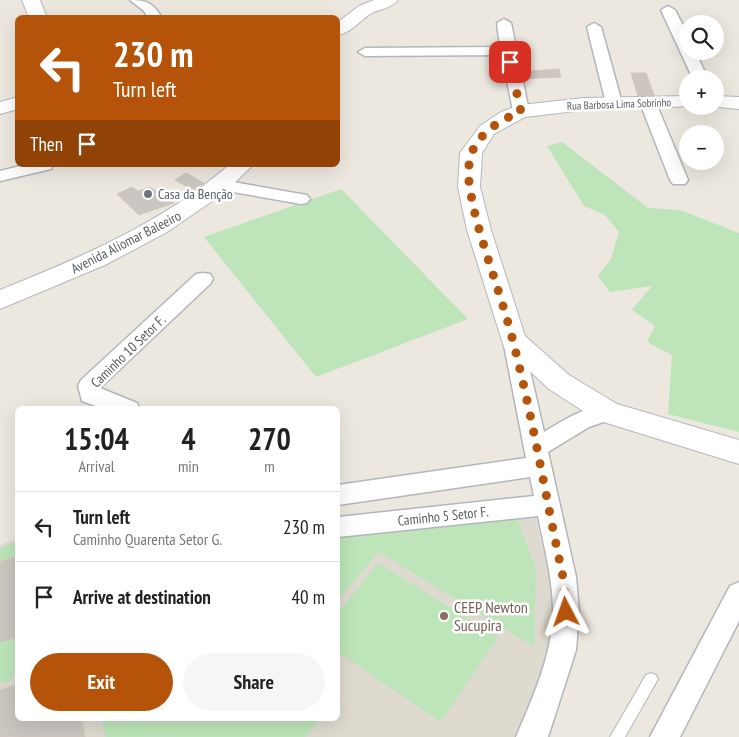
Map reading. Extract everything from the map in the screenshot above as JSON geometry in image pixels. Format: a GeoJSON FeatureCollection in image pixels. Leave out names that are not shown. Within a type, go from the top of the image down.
{"type":"FeatureCollection","features":[{"type":"Feature","properties":{"kind":"street"},"geometry":{"type":"LineString","coordinates":[[31,0],[37,15]]}},
{"type":"Feature","properties":{"kind":"street"},"geometry":{"type":"LineString","coordinates":[[137,0],[148,8],[153,15]]}},
{"type":"Feature","properties":{"kind":"street"},"geometry":{"type":"LineString","coordinates":[[340,29],[366,10],[389,0]]}},
{"type":"Feature","properties":{"kind":"street"},"geometry":{"type":"LineString","coordinates":[[668,10],[679,33]]}},
{"type":"Feature","properties":{"kind":"street"},"geometry":{"type":"LineString","coordinates":[[504,23],[508,52],[521,112]]}},
{"type":"Feature","properties":{"kind":"street"},"geometry":{"type":"LineString","coordinates":[[594,27],[614,103]]}},
{"type":"Feature","properties":{"kind":"street"},"geometry":{"type":"LineString","coordinates":[[365,52],[508,52]]}},
{"type":"Feature","properties":{"kind":"street","name":"Rua Barbosa Lima Sobrinho"},"geometry":{"type":"LineString","coordinates":[[513,340],[479,230],[469,187],[471,153],[488,130],[508,116],[521,112],[584,104],[679,102]]}},
{"type":"Feature","properties":{"kind":"street"},"geometry":{"type":"LineString","coordinates":[[724,102],[739,103]]}},
{"type":"Feature","properties":{"kind":"street"},"geometry":{"type":"LineString","coordinates":[[648,103],[679,180]]}},
{"type":"Feature","properties":{"kind":"street"},"geometry":{"type":"LineString","coordinates":[[0,108],[15,104]]}},
{"type":"Feature","properties":{"kind":"street"},"geometry":{"type":"LineString","coordinates":[[0,176],[37,167]]}},
{"type":"Feature","properties":{"kind":"street","name":"Avenida Aliomar Baleeiro"},"geometry":{"type":"LineString","coordinates":[[0,300],[100,258],[162,226],[222,185],[240,167]]}},
{"type":"Feature","properties":{"kind":"street"},"geometry":{"type":"LineString","coordinates":[[222,185],[301,199]]}},
{"type":"Feature","properties":{"kind":"street","name":"Caminho 10 Setor F."},"geometry":{"type":"LineString","coordinates":[[85,400],[89,386],[202,280]]}},
{"type":"Feature","properties":{"kind":"street"},"geometry":{"type":"LineString","coordinates":[[513,340],[559,382],[607,412],[739,452]]}},
{"type":"Feature","properties":{"kind":"street"},"geometry":{"type":"LineString","coordinates":[[513,340],[563,577],[566,612],[562,650],[538,726],[531,737]]}},
{"type":"Feature","properties":{"kind":"street","name":"Caminho 10 Setor F."},"geometry":{"type":"LineString","coordinates":[[85,400],[94,397],[120,406]]}},
{"type":"Feature","properties":{"kind":"street"},"geometry":{"type":"LineString","coordinates":[[340,495],[538,457],[581,421],[607,412]]}},
{"type":"Feature","properties":{"kind":"street","name":"Caminho 5 Setor F."},"geometry":{"type":"LineString","coordinates":[[340,527],[548,505]]}},
{"type":"Feature","properties":{"kind":"street"},"geometry":{"type":"LineString","coordinates":[[666,737],[739,594]]}},
{"type":"Feature","properties":{"kind":"lane"},"geometry":{"type":"LineString","coordinates":[[617,737],[651,679]]}},
{"type":"Feature","properties":{"kind":"shaded area","name":"CEEP Newton Sucupira"},"geometry":{"type":"Polygon","coordinates":[[[533,507],[551,582],[548,651],[521,737],[0,737],[0,545],[15,540],[15,721],[340,721],[340,532],[533,507]]]}},
{"type":"Feature","properties":{"kind":"green space"},"geometry":{"type":"Polygon","coordinates":[[[562,142],[648,208],[680,210],[739,233],[739,432],[668,414],[672,355],[647,342],[655,326],[632,310],[652,286],[610,292],[598,276],[611,259],[619,232],[605,215],[584,206],[547,146],[562,142]]]}},
{"type":"Feature","properties":{"kind":"green space"},"geometry":{"type":"Polygon","coordinates":[[[341,189],[468,319],[316,377],[204,237],[341,189]]]}},
{"type":"Feature","properties":{"kind":"green space"},"geometry":{"type":"Polygon","coordinates":[[[517,518],[536,570],[534,647],[379,552],[340,598],[340,538],[517,518]]]}},
{"type":"Feature","properties":{"kind":"green space"},"geometry":{"type":"Polygon","coordinates":[[[15,543],[15,674],[8,683],[0,683],[0,548],[15,543]]]}},
{"type":"Feature","properties":{"kind":"green space"},"geometry":{"type":"Polygon","coordinates":[[[378,563],[498,637],[441,722],[340,653],[340,610],[378,563]]]}},
{"type":"Feature","properties":{"kind":"green space"},"geometry":{"type":"Polygon","coordinates":[[[102,721],[318,721],[305,737],[105,737],[102,721]]]}},
{"type":"Feature","properties":{"kind":"building"},"geometry":{"type":"Polygon","coordinates":[[[559,69],[561,77],[518,79],[516,72],[559,69]]]}},
{"type":"Feature","properties":{"kind":"building"},"geometry":{"type":"Polygon","coordinates":[[[631,73],[646,73],[656,100],[639,100],[631,73]]]}},
{"type":"Feature","properties":{"kind":"building"},"geometry":{"type":"Polygon","coordinates":[[[186,173],[204,183],[193,190],[175,180],[186,173]]]}},
{"type":"Feature","properties":{"kind":"building"},"geometry":{"type":"Polygon","coordinates":[[[132,187],[138,191],[150,187],[174,203],[139,215],[117,194],[132,187]]]}},
{"type":"Feature","properties":{"kind":"building"},"geometry":{"type":"Polygon","coordinates":[[[15,557],[15,638],[0,642],[0,562],[15,557]]]}},
{"type":"Feature","properties":{"kind":"building"},"geometry":{"type":"Polygon","coordinates":[[[15,685],[15,721],[82,721],[85,737],[0,737],[0,690],[15,685]]]}},
{"type":"Feature","properties":{"kind":"place","name":"Casa da Benção"},"geometry":{"type":"Point","coordinates":[148,194]}},
{"type":"Feature","properties":{"kind":"place","name":"CEEP Newton Sucupira"},"geometry":{"type":"Point","coordinates":[444,616]}},
{"type":"Feature","properties":{"kind":"route"},"geometry":{"type":"LineString","coordinates":[[510,62],[521,112],[508,116],[488,130],[477,143],[471,153],[469,187],[479,230],[513,340],[563,577],[566,612]]}}]}
